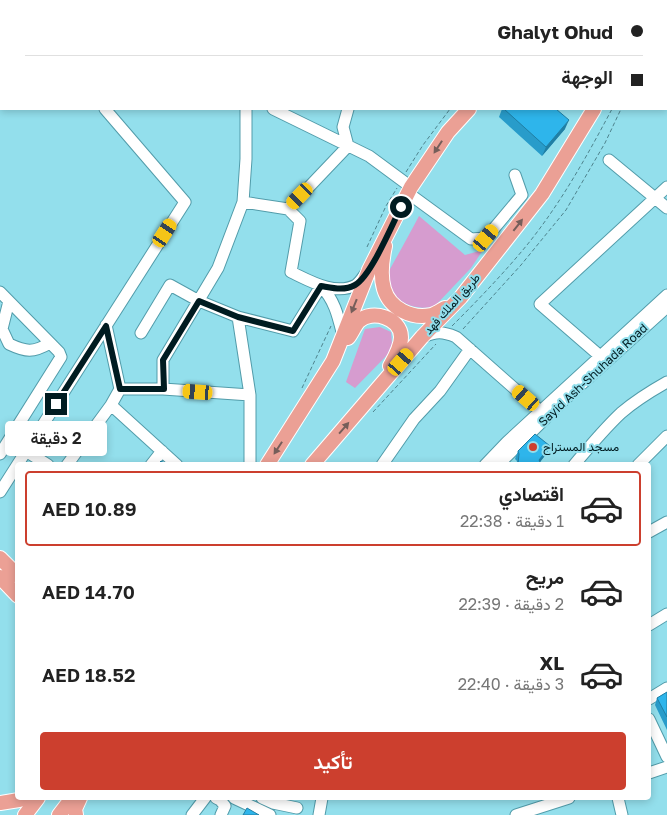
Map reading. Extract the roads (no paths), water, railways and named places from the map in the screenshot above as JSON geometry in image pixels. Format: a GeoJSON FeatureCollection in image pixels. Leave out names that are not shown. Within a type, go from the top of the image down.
{"type":"FeatureCollection","features":[{"type":"Feature","properties":{"kind":"main road"},"geometry":{"type":"LineString","coordinates":[[333,362],[369,270],[386,236],[405,187],[467,110]]}},
{"type":"Feature","properties":{"kind":"main road"},"geometry":{"type":"LineString","coordinates":[[577,139],[590,110]]}},
{"type":"Feature","properties":{"kind":"main road","name":"طريق الملك فهد"},"geometry":{"type":"LineString","coordinates":[[315,462],[422,337],[461,297],[542,194],[593,110]]}},
{"type":"Feature","properties":{"kind":"main road"},"geometry":{"type":"LineString","coordinates":[[386,236],[382,278],[384,291],[393,304],[414,316],[433,315],[461,297]]}},
{"type":"Feature","properties":{"kind":"main road"},"geometry":{"type":"LineString","coordinates":[[269,462],[359,321],[373,315],[390,318],[401,336],[398,352],[379,387]]}},
{"type":"Feature","properties":{"kind":"main road"},"geometry":{"type":"LineString","coordinates":[[0,558],[15,573]]}},
{"type":"Feature","properties":{"kind":"main road"},"geometry":{"type":"LineString","coordinates":[[0,578],[15,593]]}},
{"type":"Feature","properties":{"kind":"main road"},"geometry":{"type":"LineString","coordinates":[[0,803],[19,800]]}},
{"type":"Feature","properties":{"kind":"main road"},"geometry":{"type":"LineString","coordinates":[[25,815],[36,800]]}},
{"type":"Feature","properties":{"kind":"main road"},"geometry":{"type":"LineString","coordinates":[[59,815],[70,800]]}},
{"type":"Feature","properties":{"kind":"main road"},"geometry":{"type":"LineString","coordinates":[[76,815],[79,800]]}},
{"type":"Feature","properties":{"kind":"street"},"geometry":{"type":"LineString","coordinates":[[19,462],[185,202],[106,110]]}},
{"type":"Feature","properties":{"kind":"street"},"geometry":{"type":"LineString","coordinates":[[164,389],[163,360],[218,268],[243,202],[246,159],[246,110]]}},
{"type":"Feature","properties":{"kind":"street"},"geometry":{"type":"LineString","coordinates":[[275,110],[369,156],[405,187],[472,239],[486,238],[522,195],[515,175]]}},
{"type":"Feature","properties":{"kind":"street"},"geometry":{"type":"LineString","coordinates":[[348,110],[343,127],[348,146]]}},
{"type":"Feature","properties":{"kind":"street"},"geometry":{"type":"LineString","coordinates":[[288,209],[348,146]]}},
{"type":"Feature","properties":{"kind":"street"},"geometry":{"type":"LineString","coordinates":[[610,160],[667,208]]}},
{"type":"Feature","properties":{"kind":"street"},"geometry":{"type":"LineString","coordinates":[[600,356],[540,304],[667,187]]}},
{"type":"Feature","properties":{"kind":"street"},"geometry":{"type":"LineString","coordinates":[[243,202],[288,209],[300,221],[292,272],[321,286],[341,289],[356,284],[369,270]]}},
{"type":"Feature","properties":{"kind":"street"},"geometry":{"type":"LineString","coordinates":[[141,333],[170,286],[199,301],[238,317],[293,331],[321,286]]}},
{"type":"Feature","properties":{"kind":"street"},"geometry":{"type":"LineString","coordinates":[[321,286],[330,295],[343,336]]}},
{"type":"Feature","properties":{"kind":"street"},"geometry":{"type":"LineString","coordinates":[[0,292],[61,357],[0,454]]}},
{"type":"Feature","properties":{"kind":"street","name":"Sayid Ash-Shuhada Road"},"geometry":{"type":"LineString","coordinates":[[488,462],[506,442],[667,295]]}},
{"type":"Feature","properties":{"kind":"street"},"geometry":{"type":"LineString","coordinates":[[9,301],[2,329],[4,348],[37,350],[50,344]]}},
{"type":"Feature","properties":{"kind":"street","name":"Sayid Ash-Shuhada Road"},"geometry":{"type":"LineString","coordinates":[[501,462],[563,401],[667,307]]}},
{"type":"Feature","properties":{"kind":"street"},"geometry":{"type":"LineString","coordinates":[[238,317],[250,395],[250,462]]}},
{"type":"Feature","properties":{"kind":"street"},"geometry":{"type":"LineString","coordinates":[[69,462],[111,405],[120,389],[106,326]]}},
{"type":"Feature","properties":{"kind":"street"},"geometry":{"type":"LineString","coordinates":[[422,337],[438,332],[446,332],[456,337],[540,411]]}},
{"type":"Feature","properties":{"kind":"street"},"geometry":{"type":"LineString","coordinates":[[385,462],[414,419],[440,390],[470,349]]}},
{"type":"Feature","properties":{"kind":"street"},"geometry":{"type":"LineString","coordinates":[[577,462],[622,412],[667,382]]}},
{"type":"Feature","properties":{"kind":"street"},"geometry":{"type":"LineString","coordinates":[[120,389],[164,389],[250,395]]}},
{"type":"Feature","properties":{"kind":"street"},"geometry":{"type":"LineString","coordinates":[[111,405],[174,462]]}},
{"type":"Feature","properties":{"kind":"street"},"geometry":{"type":"LineString","coordinates":[[641,462],[667,436]]}},
{"type":"Feature","properties":{"kind":"street"},"geometry":{"type":"LineString","coordinates":[[26,451],[43,462]]}},
{"type":"Feature","properties":{"kind":"street"},"geometry":{"type":"LineString","coordinates":[[153,462],[162,451]]}},
{"type":"Feature","properties":{"kind":"street"},"geometry":{"type":"LineString","coordinates":[[0,492],[15,468]]}},
{"type":"Feature","properties":{"kind":"street"},"geometry":{"type":"LineString","coordinates":[[651,526],[667,522]]}},
{"type":"Feature","properties":{"kind":"street"},"geometry":{"type":"LineString","coordinates":[[651,624],[667,614]]}},
{"type":"Feature","properties":{"kind":"street"},"geometry":{"type":"LineString","coordinates":[[651,698],[667,688]]}},
{"type":"Feature","properties":{"kind":"street"},"geometry":{"type":"LineString","coordinates":[[651,723],[667,757]]}},
{"type":"Feature","properties":{"kind":"street"},"geometry":{"type":"LineString","coordinates":[[651,772],[667,767]]}},
{"type":"Feature","properties":{"kind":"street"},"geometry":{"type":"LineString","coordinates":[[192,815],[203,800]]}},
{"type":"Feature","properties":{"kind":"street"},"geometry":{"type":"LineString","coordinates":[[218,800],[225,806],[221,815]]}},
{"type":"Feature","properties":{"kind":"street"},"geometry":{"type":"LineString","coordinates":[[238,800],[270,815]]}},
{"type":"Feature","properties":{"kind":"street"},"geometry":{"type":"LineString","coordinates":[[268,800],[298,807]]}},
{"type":"Feature","properties":{"kind":"street"},"geometry":{"type":"LineString","coordinates":[[319,815],[322,800]]}},
{"type":"Feature","properties":{"kind":"street"},"geometry":{"type":"LineString","coordinates":[[516,815],[545,810],[565,800]]}},
{"type":"Feature","properties":{"kind":"street"},"geometry":{"type":"LineString","coordinates":[[618,800],[622,815]]}},
{"type":"Feature","properties":{"kind":"place","name":"مسجد المستراح"},"geometry":{"type":"Point","coordinates":[533,447]}}]}
